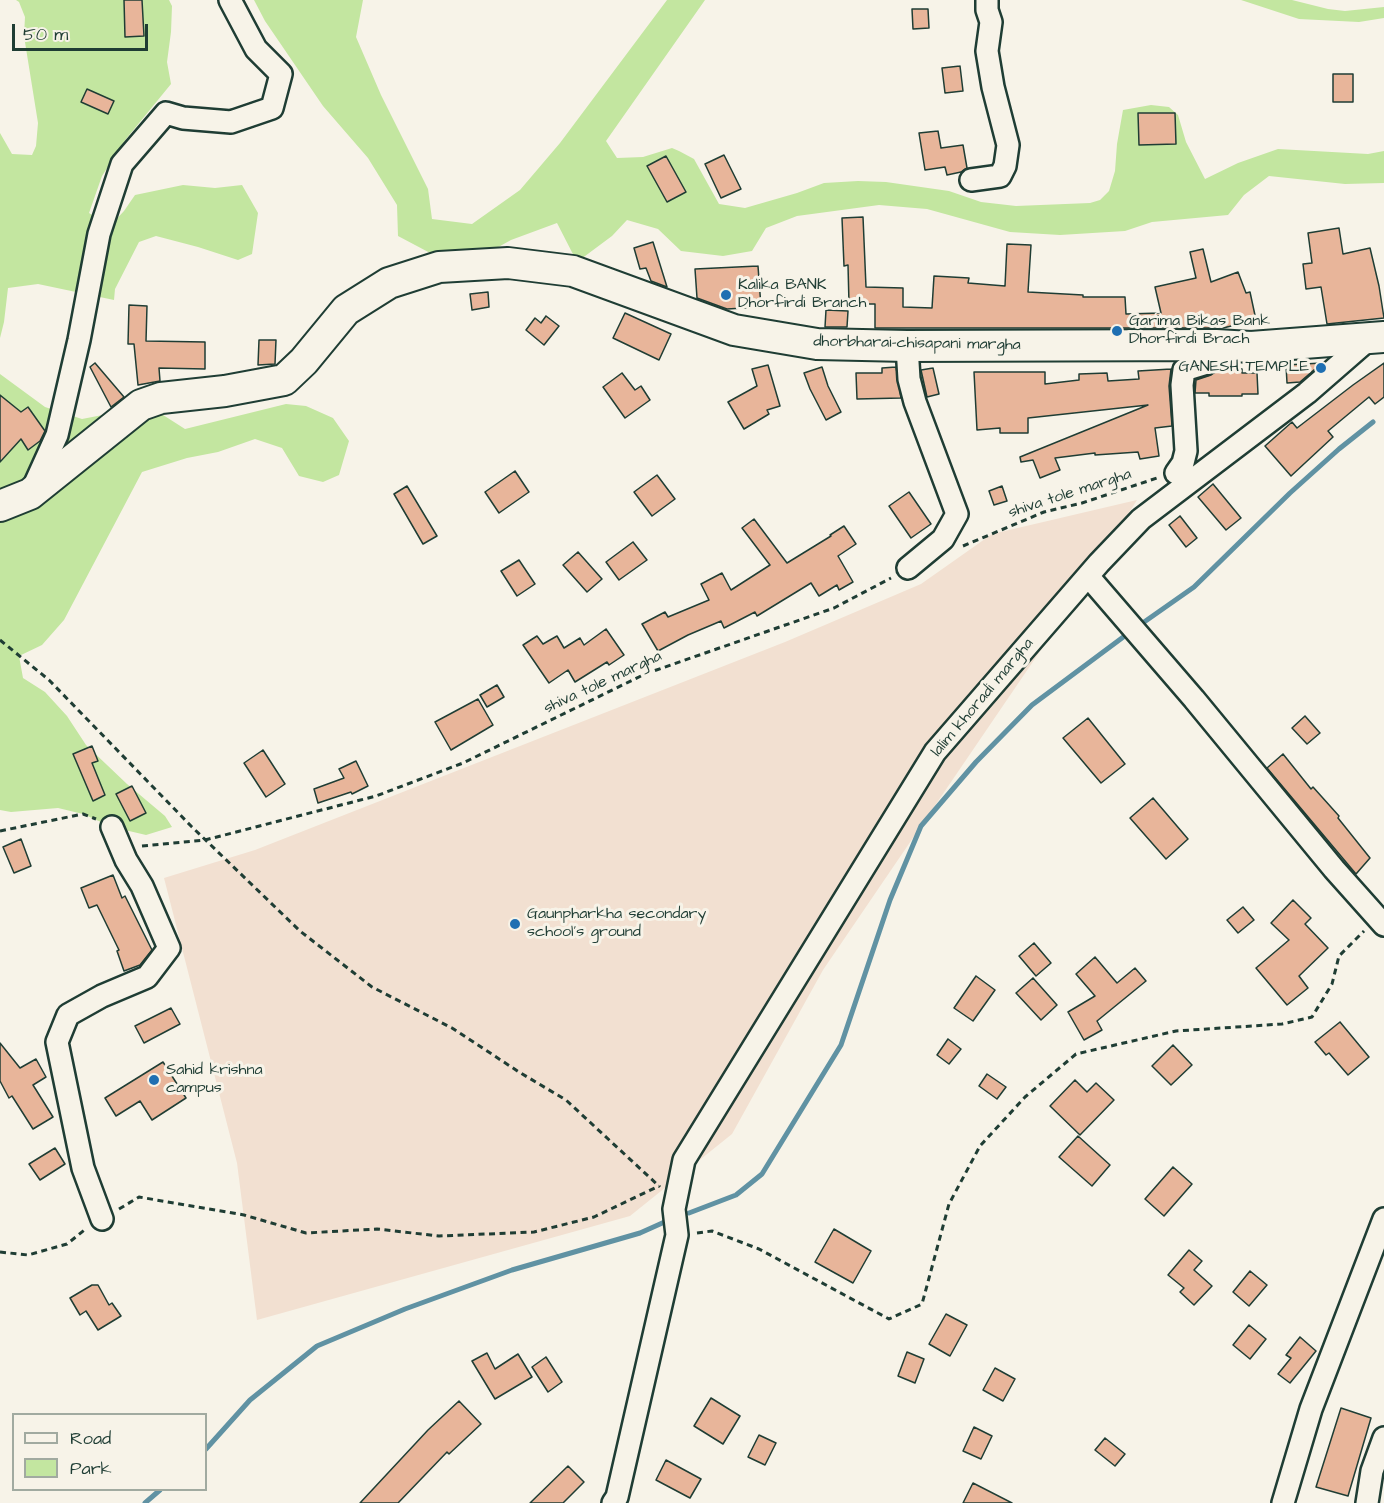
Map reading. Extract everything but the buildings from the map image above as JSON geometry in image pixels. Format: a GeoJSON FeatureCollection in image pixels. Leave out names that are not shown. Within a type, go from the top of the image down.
{"type":"FeatureCollection","features":[{"type":"Feature","properties":{"kind":"street"},"geometry":{"type":"LineString","coordinates":[[30,494],[57,435],[79,340],[99,234],[122,164],[166,113],[183,118],[231,122],[272,108],[281,74],[256,49],[230,0]]}},
{"type":"Feature","properties":{"kind":"street"},"geometry":{"type":"LineString","coordinates":[[972,180],[1000,176],[1005,166],[1008,145],[993,87],[987,51],[991,22],[987,0]]}},
{"type":"Feature","properties":{"kind":"street","name":"dhorbharai-chisapani margha"},"geometry":{"type":"LineString","coordinates":[[0,506],[30,494],[141,405],[161,398],[225,391],[284,380],[304,361],[346,310],[389,283],[439,267],[508,263],[573,271],[734,330],[818,344],[1251,347],[1377,338]]}},
{"type":"Feature","properties":{"kind":"street","name":"lalim khoradi margha"},"geometry":{"type":"LineString","coordinates":[[613,1503],[617,1497],[677,1235],[674,1209],[684,1160],[935,752],[1088,576],[1141,519],[1377,338]]}},
{"type":"Feature","properties":{"kind":"street"},"geometry":{"type":"LineString","coordinates":[[1176,473],[1183,463],[1186,451],[1182,385],[1184,370],[1207,363],[1216,345]]}},
{"type":"Feature","properties":{"kind":"street"},"geometry":{"type":"LineString","coordinates":[[907,346],[909,379],[915,402],[957,514],[943,540],[908,568]]}},
{"type":"Feature","properties":{"kind":"street"},"geometry":{"type":"LineString","coordinates":[[1088,576],[1194,699],[1334,869],[1381,921]]}},
{"type":"Feature","properties":{"kind":"street"},"geometry":{"type":"LineString","coordinates":[[102,1219],[83,1168],[57,1042],[68,1015],[102,996],[147,977],[169,948],[142,886],[126,860],[112,827]]}},
{"type":"Feature","properties":{"kind":"street"},"geometry":{"type":"LineString","coordinates":[[1283,1503],[1311,1409],[1384,1219]]}},
{"type":"Feature","properties":{"kind":"street"},"geometry":{"type":"LineString","coordinates":[[1367,1503],[1372,1471],[1384,1438]]}},
{"type":"Feature","properties":{"kind":"path","name":"shiva tole margha"},"geometry":{"type":"LineString","coordinates":[[960,547],[1044,512],[1176,473]]}},
{"type":"Feature","properties":{"kind":"path","name":"shiva tole margha"},"geometry":{"type":"LineString","coordinates":[[0,831],[83,814],[112,827],[134,846],[205,840],[387,792],[463,763],[645,674],[834,608],[908,568]]}},
{"type":"Feature","properties":{"kind":"path"},"geometry":{"type":"LineString","coordinates":[[0,640],[49,680],[205,840],[300,931],[372,987],[452,1028],[566,1100],[659,1186],[674,1209]]}},
{"type":"Feature","properties":{"kind":"path"},"geometry":{"type":"LineString","coordinates":[[677,1235],[712,1231],[759,1249],[889,1319],[922,1304],[949,1204],[980,1146],[1034,1090],[1076,1054],[1176,1031],[1282,1024],[1312,1017],[1332,984],[1339,956],[1381,921]]}},
{"type":"Feature","properties":{"kind":"path"},"geometry":{"type":"LineString","coordinates":[[0,1252],[28,1255],[67,1244],[102,1219],[139,1197],[244,1215],[306,1233],[377,1230],[439,1236],[534,1232],[594,1217],[659,1186]]}},
{"type":"Feature","properties":{"kind":"shaded area","name":"Gaunpharkha secondary school's ground"},"geometry":{"type":"Polygon","coordinates":[[[1137,500],[1045,644],[823,970],[732,1134],[630,1216],[257,1320],[237,1163],[164,878],[255,850],[785,642],[921,584],[992,534],[1137,500]]]}},
{"type":"Feature","properties":{"kind":"green space"},"geometry":{"type":"Polygon","coordinates":[[[16,0],[169,0],[172,6],[167,62],[171,84],[126,139],[102,176],[89,213],[110,226],[135,195],[183,185],[215,188],[242,185],[258,213],[252,254],[238,260],[156,236],[139,242],[115,289],[114,300],[38,284],[8,288],[0,338],[0,133],[12,154],[32,155],[36,146],[38,123],[24,36],[25,17],[16,0]]]}},
{"type":"Feature","properties":{"kind":"green space"},"geometry":{"type":"Polygon","coordinates":[[[254,0],[363,0],[356,37],[381,95],[428,189],[432,219],[472,224],[520,190],[560,143],[667,0],[705,0],[606,141],[617,158],[643,157],[672,148],[694,159],[719,204],[745,208],[824,183],[858,181],[886,182],[949,191],[981,202],[1016,206],[1090,203],[1100,200],[1109,191],[1115,171],[1123,110],[1151,105],[1169,107],[1178,115],[1186,142],[1205,179],[1238,163],[1278,149],[1368,154],[1384,151],[1384,183],[1345,184],[1269,176],[1244,195],[1228,215],[1152,222],[1125,231],[1060,235],[1010,232],[927,209],[879,205],[797,216],[766,228],[752,251],[723,256],[681,251],[658,229],[627,220],[612,236],[577,262],[557,223],[511,240],[473,261],[449,263],[398,236],[397,205],[368,158],[323,106],[265,21],[254,0]]]}},
{"type":"Feature","properties":{"kind":"green space"},"geometry":{"type":"Polygon","coordinates":[[[1241,0],[1292,0],[1345,11],[1384,7],[1384,18],[1359,22],[1299,19],[1241,0]]]}},
{"type":"Feature","properties":{"kind":"green space"},"geometry":{"type":"Polygon","coordinates":[[[0,374],[45,407],[82,419],[149,406],[185,429],[286,404],[306,406],[333,418],[349,441],[339,475],[323,482],[299,476],[282,448],[255,439],[218,452],[187,458],[142,472],[64,620],[42,645],[19,656],[23,678],[45,692],[67,716],[86,745],[165,816],[172,827],[146,835],[112,827],[83,814],[58,808],[11,812],[0,810],[0,374]]]}},
{"type":"Feature","properties":{"kind":"waterway"},"geometry":{"type":"LineString","coordinates":[[1137,627],[1194,587],[1290,493],[1373,422]]}},
{"type":"Feature","properties":{"kind":"waterway"},"geometry":{"type":"LineString","coordinates":[[689,1213],[736,1195],[762,1174],[841,1045],[890,900],[921,826],[976,762],[1032,705],[1130,632]]}},
{"type":"Feature","properties":{"kind":"waterway"},"geometry":{"type":"LineString","coordinates":[[207,1448],[250,1400],[317,1346],[405,1309],[512,1270],[640,1233],[669,1220]]}},
{"type":"Feature","properties":{"kind":"waterway"},"geometry":{"type":"LineString","coordinates":[[145,1503],[159,1491]]}},
{"type":"Feature","properties":{"kind":"place","name":"Kalika BANK Dhorfirdi Branch"},"geometry":{"type":"Point","coordinates":[726,295]}},
{"type":"Feature","properties":{"kind":"place","name":"Garima Bikas Bank Dhorfirdi Brach"},"geometry":{"type":"Point","coordinates":[1117,331]}},
{"type":"Feature","properties":{"kind":"place","name":"GANESH TEMPLE"},"geometry":{"type":"Point","coordinates":[1321,368]}},
{"type":"Feature","properties":{"kind":"place","name":"Gaunpharkha secondary school's ground"},"geometry":{"type":"Point","coordinates":[515,924]}},
{"type":"Feature","properties":{"kind":"place","name":"Sahid krishna campus"},"geometry":{"type":"Point","coordinates":[154,1080]}}]}
